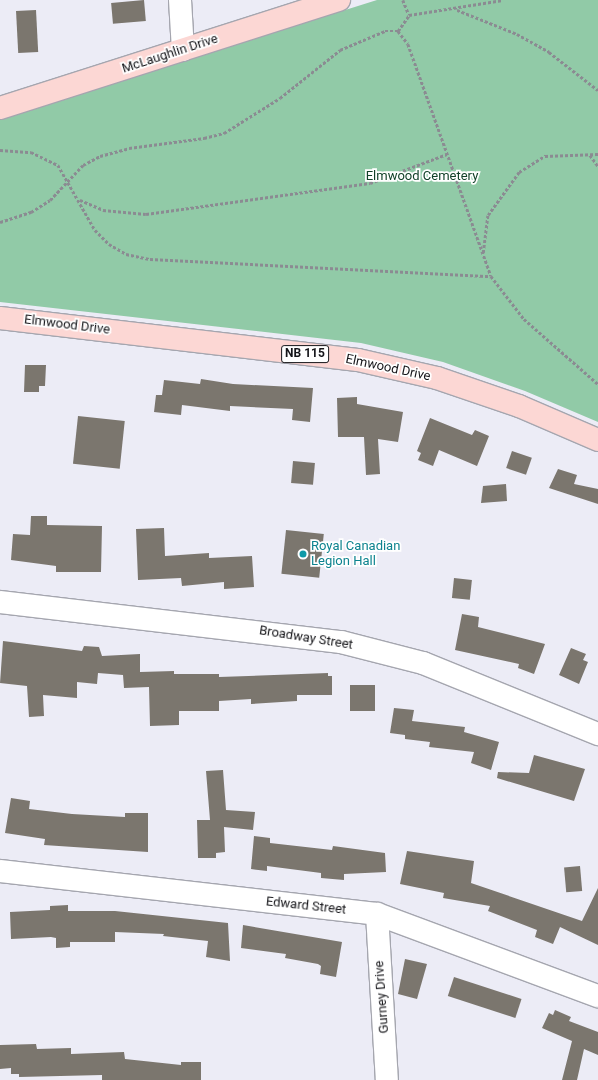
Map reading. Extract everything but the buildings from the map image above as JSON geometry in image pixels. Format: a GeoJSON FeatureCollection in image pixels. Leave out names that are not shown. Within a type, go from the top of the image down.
{"type":"FeatureCollection","features":[{"type":"Feature","properties":{"kind":"main road","name":"McLaughlin Drive"},"geometry":{"type":"LineString","coordinates":[[0,108],[339,0]]}},
{"type":"Feature","properties":{"kind":"main road","name":"Elmwood Drive"},"geometry":{"type":"LineString","coordinates":[[0,318],[358,360],[467,388],[519,406],[598,440]]}},
{"type":"Feature","properties":{"kind":"street"},"geometry":{"type":"LineString","coordinates":[[180,0],[183,50]]}},
{"type":"Feature","properties":{"kind":"street","name":"Broadway Street"},"geometry":{"type":"LineString","coordinates":[[0,602],[341,642],[423,663],[598,734]]}},
{"type":"Feature","properties":{"kind":"street","name":"Edward Street"},"geometry":{"type":"LineString","coordinates":[[0,871],[377,914],[598,996]]}},
{"type":"Feature","properties":{"kind":"street","name":"Gurney Drive"},"geometry":{"type":"LineString","coordinates":[[377,914],[387,1080]]}},
{"type":"Feature","properties":{"kind":"path"},"geometry":{"type":"LineString","coordinates":[[403,0],[409,16]]}},
{"type":"Feature","properties":{"kind":"path"},"geometry":{"type":"LineString","coordinates":[[398,31],[409,16],[457,10],[503,0]]}},
{"type":"Feature","properties":{"kind":"path"},"geometry":{"type":"LineString","coordinates":[[457,10],[518,34],[548,52],[598,90]]}},
{"type":"Feature","properties":{"kind":"path"},"geometry":{"type":"LineString","coordinates":[[0,222],[31,212],[50,200],[83,165],[100,156],[129,148],[204,138],[224,133],[280,98],[340,50],[385,31],[398,31]]}},
{"type":"Feature","properties":{"kind":"path"},"geometry":{"type":"LineString","coordinates":[[398,31],[408,44],[491,276],[524,320],[598,384]]}},
{"type":"Feature","properties":{"kind":"path"},"geometry":{"type":"LineString","coordinates":[[0,150],[31,152],[58,165],[80,200],[95,230],[109,244],[126,254],[150,259],[491,276]]}},
{"type":"Feature","properties":{"kind":"path"},"geometry":{"type":"LineString","coordinates":[[80,200],[103,210],[146,214],[370,183],[447,154]]}},
{"type":"Feature","properties":{"kind":"path"},"geometry":{"type":"LineString","coordinates":[[483,254],[488,215],[519,172],[545,156],[598,154]]}},
{"type":"Feature","properties":{"kind":"path"},"geometry":{"type":"LineString","coordinates":[[590,155],[598,166]]}},
{"type":"Feature","properties":{"kind":"green space","name":"Elmwood Cemetery"},"geometry":{"type":"Polygon","coordinates":[[[377,0],[598,0],[598,422],[525,391],[443,362],[361,343],[0,302],[0,119],[377,0]]]}},
{"type":"Feature","properties":{"kind":"place","name":"Royal Canadian Legion Hall"},"geometry":{"type":"Point","coordinates":[303,554]}}]}
